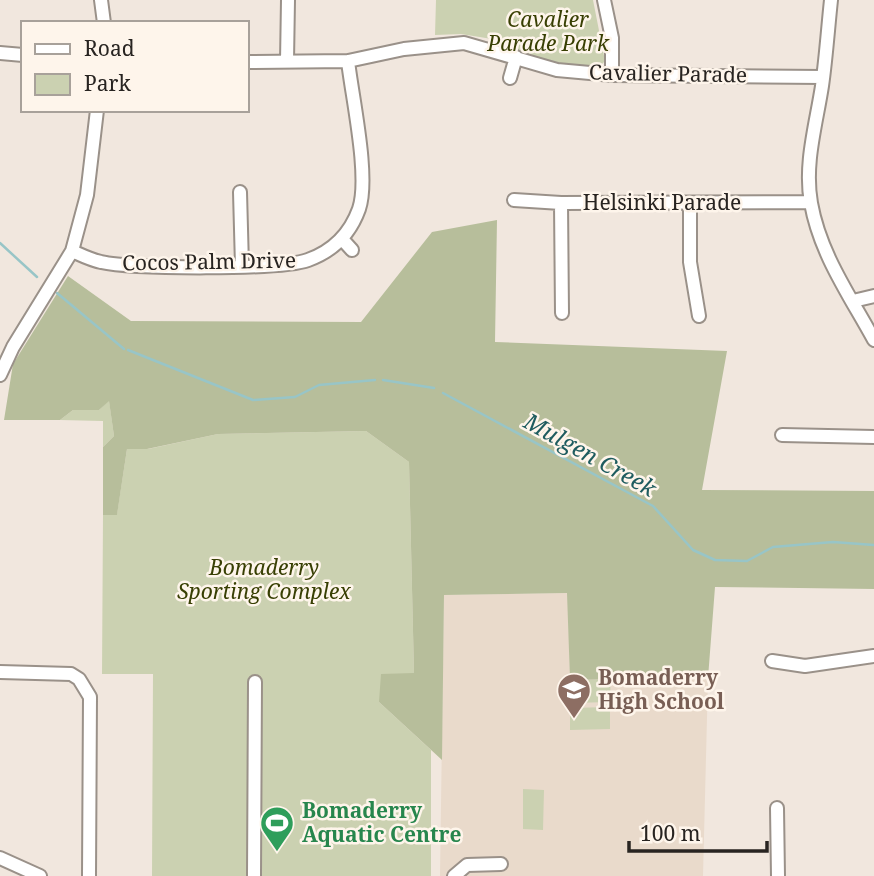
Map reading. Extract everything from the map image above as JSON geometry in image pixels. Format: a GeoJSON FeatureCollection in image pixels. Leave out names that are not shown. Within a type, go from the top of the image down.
{"type":"FeatureCollection","features":[{"type":"Feature","properties":{"kind":"street"},"geometry":{"type":"LineString","coordinates":[[101,0],[104,21]]}},
{"type":"Feature","properties":{"kind":"street"},"geometry":{"type":"LineString","coordinates":[[287,61],[288,0]]}},
{"type":"Feature","properties":{"kind":"street"},"geometry":{"type":"LineString","coordinates":[[604,0],[612,38],[612,75]]}},
{"type":"Feature","properties":{"kind":"street"},"geometry":{"type":"LineString","coordinates":[[831,0],[822,77],[810,145],[810,202],[835,274],[874,340]]}},
{"type":"Feature","properties":{"kind":"street","name":"Cavalier Parade"},"geometry":{"type":"LineString","coordinates":[[248,62],[348,61],[414,48],[464,43],[516,57],[541,68],[612,75],[822,77]]}},
{"type":"Feature","properties":{"kind":"street"},"geometry":{"type":"LineString","coordinates":[[0,53],[21,55]]}},
{"type":"Feature","properties":{"kind":"street"},"geometry":{"type":"LineString","coordinates":[[510,78],[516,57]]}},
{"type":"Feature","properties":{"kind":"street"},"geometry":{"type":"LineString","coordinates":[[348,61],[363,184],[359,207],[342,239],[352,250]]}},
{"type":"Feature","properties":{"kind":"street"},"geometry":{"type":"LineString","coordinates":[[0,375],[13,347],[72,251],[87,195],[97,112]]}},
{"type":"Feature","properties":{"kind":"street"},"geometry":{"type":"LineString","coordinates":[[240,192],[242,266]]}},
{"type":"Feature","properties":{"kind":"street","name":"Helsinki Parade"},"geometry":{"type":"LineString","coordinates":[[514,200],[561,203],[810,202]]}},
{"type":"Feature","properties":{"kind":"street"},"geometry":{"type":"LineString","coordinates":[[561,203],[562,313]]}},
{"type":"Feature","properties":{"kind":"street"},"geometry":{"type":"LineString","coordinates":[[690,203],[690,262],[699,316]]}},
{"type":"Feature","properties":{"kind":"street","name":"Cocos Palm Drive"},"geometry":{"type":"LineString","coordinates":[[72,251],[102,262],[283,266],[306,261],[342,239]]}},
{"type":"Feature","properties":{"kind":"street"},"geometry":{"type":"LineString","coordinates":[[853,301],[874,296]]}},
{"type":"Feature","properties":{"kind":"street"},"geometry":{"type":"LineString","coordinates":[[782,435],[874,437]]}},
{"type":"Feature","properties":{"kind":"street"},"geometry":{"type":"LineString","coordinates":[[772,661],[804,666],[874,656]]}},
{"type":"Feature","properties":{"kind":"street"},"geometry":{"type":"LineString","coordinates":[[0,672],[71,674],[79,679],[90,697],[89,876]]}},
{"type":"Feature","properties":{"kind":"street"},"geometry":{"type":"LineString","coordinates":[[254,876],[255,682]]}},
{"type":"Feature","properties":{"kind":"street"},"geometry":{"type":"LineString","coordinates":[[777,808],[778,876]]}},
{"type":"Feature","properties":{"kind":"street"},"geometry":{"type":"LineString","coordinates":[[0,858],[40,876]]}},
{"type":"Feature","properties":{"kind":"street"},"geometry":{"type":"LineString","coordinates":[[454,876],[467,865],[501,864]]}},
{"type":"Feature","properties":{"kind":"shaded area","name":"Bomaderry High School"},"geometry":{"type":"Polygon","coordinates":[[[568,593],[570,680],[708,678],[703,876],[440,876],[444,595],[568,593]]]}},
{"type":"Feature","properties":{"kind":"green space","name":"Cavalier Parade Park"},"geometry":{"type":"Polygon","coordinates":[[[436,0],[593,0],[605,61],[600,66],[543,64],[490,46],[492,39],[461,34],[435,35],[436,0]]]}},
{"type":"Feature","properties":{"kind":"green space"},"geometry":{"type":"Polygon","coordinates":[[[497,220],[495,342],[727,351],[702,490],[874,491],[874,589],[715,587],[708,678],[570,680],[567,593],[444,595],[442,760],[379,702],[381,674],[414,673],[409,462],[366,431],[218,434],[147,449],[127,449],[117,515],[103,515],[103,447],[114,436],[109,401],[99,410],[73,410],[60,420],[4,420],[13,364],[68,276],[131,321],[361,322],[432,232],[497,220]]]}},
{"type":"Feature","properties":{"kind":"green space"},"geometry":{"type":"Polygon","coordinates":[[[109,400],[114,436],[103,447],[103,421],[60,420],[73,410],[99,410],[109,400]]]}},
{"type":"Feature","properties":{"kind":"green space","name":"Bomaderry Sporting Complex"},"geometry":{"type":"Polygon","coordinates":[[[366,431],[409,462],[414,673],[379,702],[431,750],[431,876],[152,876],[153,674],[102,674],[103,515],[117,514],[127,449],[148,449],[218,434],[366,431]]]}},
{"type":"Feature","properties":{"kind":"green space"},"geometry":{"type":"Polygon","coordinates":[[[570,680],[610,680],[611,702],[570,703],[570,680]]]}},
{"type":"Feature","properties":{"kind":"green space"},"geometry":{"type":"Polygon","coordinates":[[[610,707],[610,729],[570,730],[570,708],[610,707]]]}},
{"type":"Feature","properties":{"kind":"green space"},"geometry":{"type":"Polygon","coordinates":[[[523,789],[544,790],[543,830],[523,829],[523,789]]]}},
{"type":"Feature","properties":{"kind":"waterway","name":"Mulgen Creek"},"geometry":{"type":"LineString","coordinates":[[0,243],[37,277]]}},
{"type":"Feature","properties":{"kind":"waterway","name":"Mulgen Creek"},"geometry":{"type":"LineString","coordinates":[[57,293],[124,349]]}},
{"type":"Feature","properties":{"kind":"waterway","name":"Mulgen Creek"},"geometry":{"type":"LineString","coordinates":[[128,350],[253,400],[295,397],[319,385],[375,380]]}},
{"type":"Feature","properties":{"kind":"waterway","name":"Mulgen Creek"},"geometry":{"type":"LineString","coordinates":[[383,380],[434,388]]}},
{"type":"Feature","properties":{"kind":"waterway","name":"Mulgen Creek"},"geometry":{"type":"LineString","coordinates":[[443,393],[653,506],[693,550],[715,560],[747,561],[773,547],[833,542],[874,545]]}},
{"type":"Feature","properties":{"kind":"place","name":"Bomaderry High School"},"geometry":{"type":"Point","coordinates":[574,720]}},
{"type":"Feature","properties":{"kind":"place","name":"Bomaderry Aquatic Centre"},"geometry":{"type":"Point","coordinates":[277,853]}}]}
